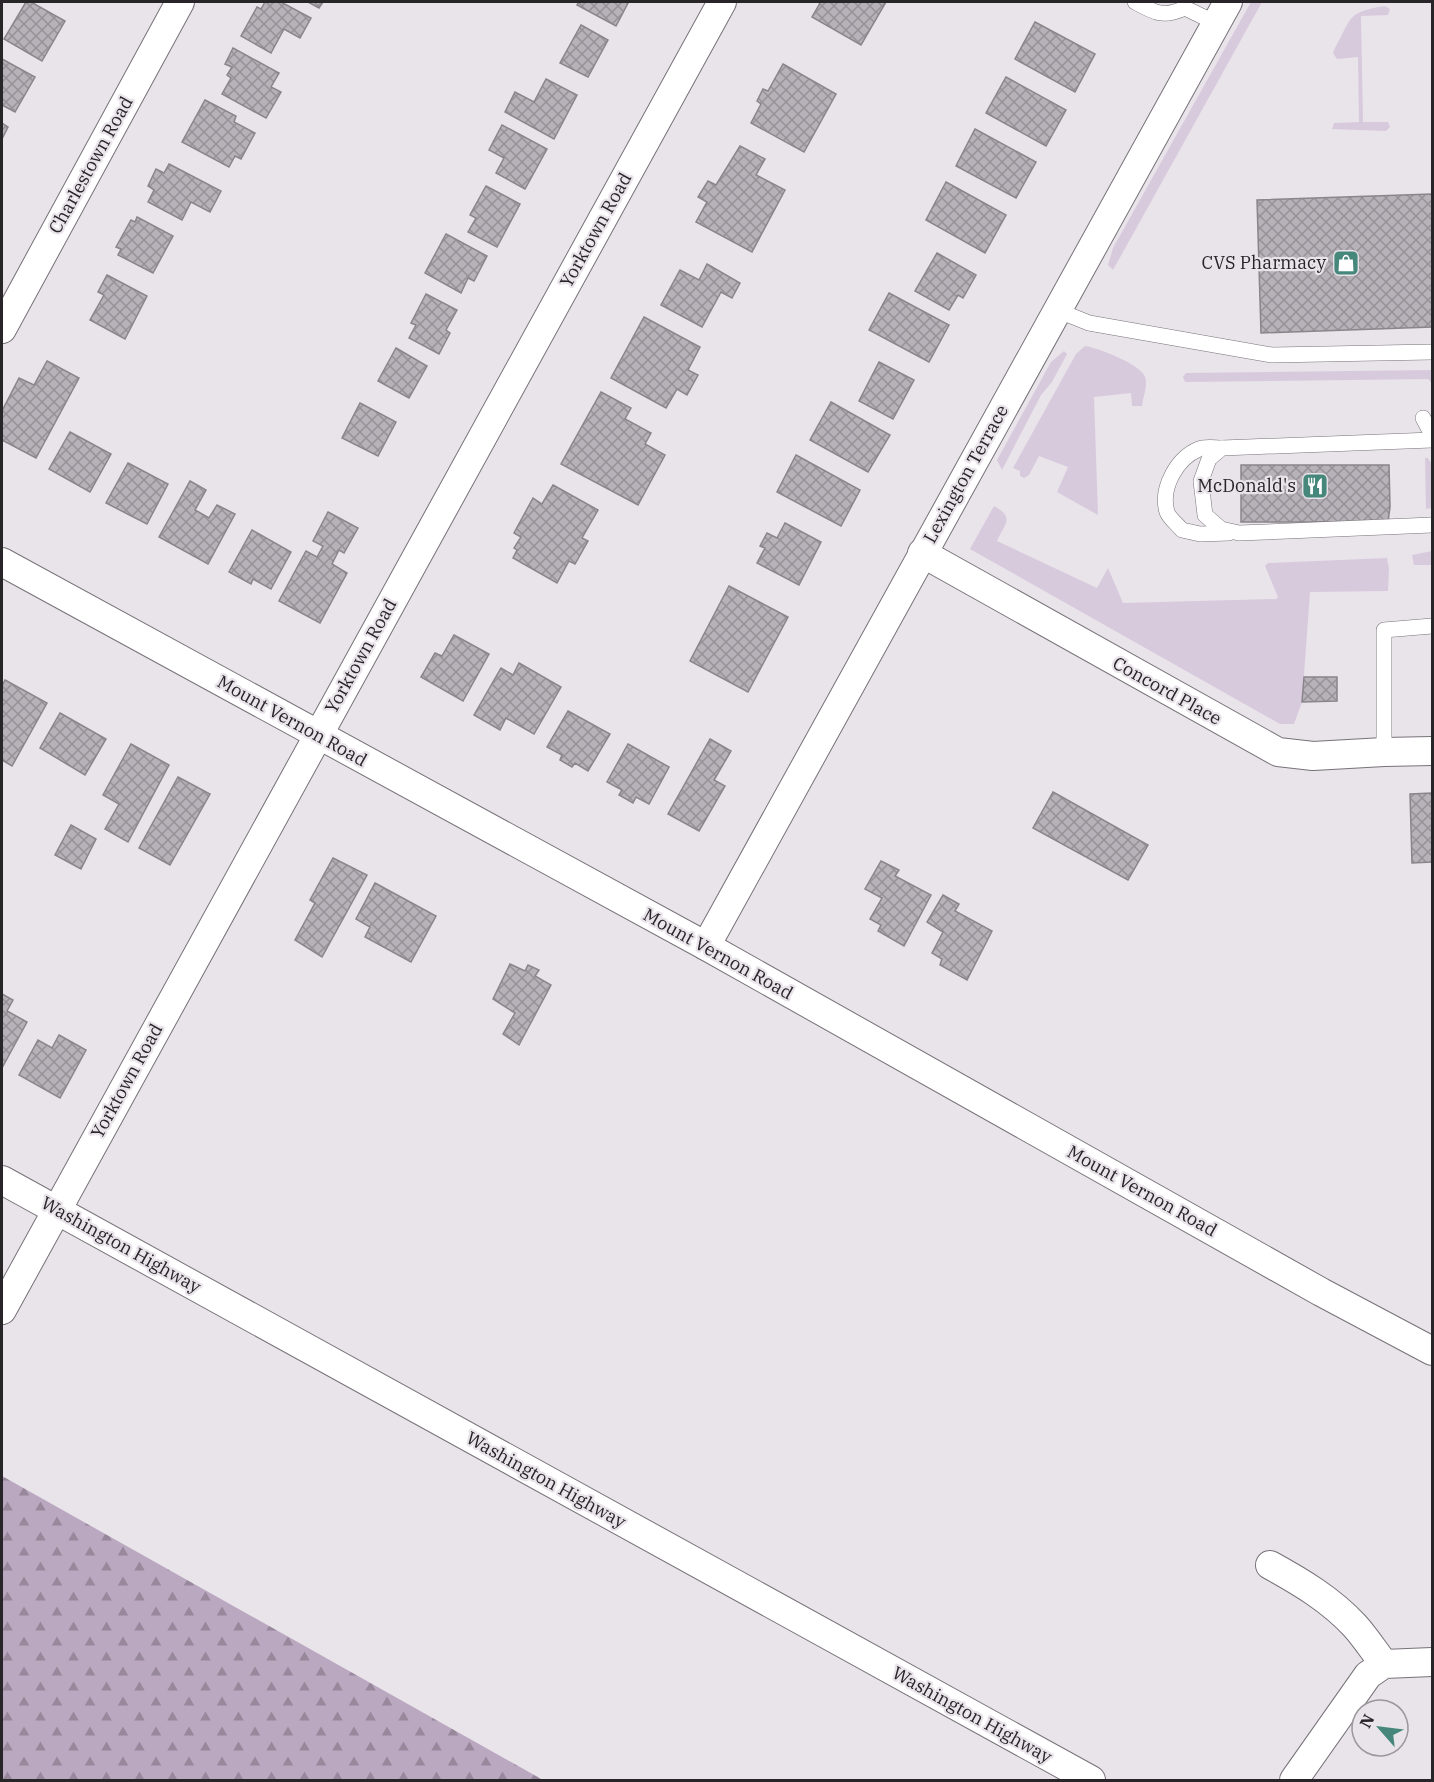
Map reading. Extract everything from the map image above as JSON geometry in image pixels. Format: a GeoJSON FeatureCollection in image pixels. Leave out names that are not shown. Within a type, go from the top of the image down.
{"type":"FeatureCollection","features":[{"type":"Feature","properties":{"kind":"street","name":"Charlestown Road"},"geometry":{"type":"LineString","coordinates":[[2,329],[180,2]]}},
{"type":"Feature","properties":{"kind":"street","name":"Yorktown Road"},"geometry":{"type":"LineString","coordinates":[[2,1310],[722,2]]}},
{"type":"Feature","properties":{"kind":"street","name":"Lexington Terrace"},"geometry":{"type":"LineString","coordinates":[[706,946],[922,553],[1059,311],[1222,12]]}},
{"type":"Feature","properties":{"kind":"street","name":"Concord Place"},"geometry":{"type":"LineString","coordinates":[[922,553],[1278,752],[1313,756],[1432,752]]}},
{"type":"Feature","properties":{"kind":"street","name":"Mount Vernon Road"},"geometry":{"type":"LineString","coordinates":[[2,562],[706,946],[1321,1292],[1432,1350]]}},
{"type":"Feature","properties":{"kind":"street","name":"Washington Highway"},"geometry":{"type":"LineString","coordinates":[[2,1180],[1091,1780]]}},
{"type":"Feature","properties":{"kind":"street"},"geometry":{"type":"LineString","coordinates":[[1270,1565],[1337,1608],[1356,1627],[1383,1664]]}},
{"type":"Feature","properties":{"kind":"street"},"geometry":{"type":"LineString","coordinates":[[1294,1780],[1368,1675],[1383,1664],[1432,1662]]}},
{"type":"Feature","properties":{"kind":"lane"},"geometry":{"type":"LineString","coordinates":[[1135,2],[1156,14],[1172,14],[1185,8],[1222,12]]}},
{"type":"Feature","properties":{"kind":"lane"},"geometry":{"type":"LineString","coordinates":[[1059,311],[1089,322],[1272,355],[1432,352]]}},
{"type":"Feature","properties":{"kind":"lane"},"geometry":{"type":"LineString","coordinates":[[1422,418],[1432,435]]}},
{"type":"Feature","properties":{"kind":"lane"},"geometry":{"type":"LineString","coordinates":[[1432,440],[1201,447],[1187,456],[1172,474],[1167,494],[1167,512],[1182,530],[1200,534],[1432,525]]}},
{"type":"Feature","properties":{"kind":"lane"},"geometry":{"type":"LineString","coordinates":[[1222,448],[1209,459],[1201,481],[1205,515],[1221,529],[1239,533]]}},
{"type":"Feature","properties":{"kind":"lane"},"geometry":{"type":"LineString","coordinates":[[1384,752],[1384,630],[1432,626]]}},
{"type":"Feature","properties":{"kind":"shaded area"},"geometry":{"type":"Polygon","coordinates":[[[1251,2],[1262,2],[1113,270],[1108,265],[1113,248],[1251,2]]]}},
{"type":"Feature","properties":{"kind":"shaded area"},"geometry":{"type":"Polygon","coordinates":[[[1385,6],[1390,9],[1388,15],[1361,16],[1363,122],[1388,122],[1390,127],[1386,131],[1332,129],[1334,123],[1359,122],[1358,57],[1337,59],[1333,53],[1335,48],[1352,18],[1364,11],[1385,6]]]}},
{"type":"Feature","properties":{"kind":"shaded area"},"geometry":{"type":"Polygon","coordinates":[[[1085,346],[1109,353],[1128,362],[1142,372],[1146,380],[1142,406],[1132,406],[1131,393],[1094,397],[1098,515],[1057,492],[1068,467],[1039,456],[1029,475],[1024,478],[1020,476],[1020,471],[1013,468],[1076,354],[1085,346]]]}},
{"type":"Feature","properties":{"kind":"shaded area"},"geometry":{"type":"Polygon","coordinates":[[[1064,351],[1067,354],[1052,382],[1041,395],[1002,470],[997,460],[1051,362],[1064,351]]]}},
{"type":"Feature","properties":{"kind":"shaded area"},"geometry":{"type":"Polygon","coordinates":[[[1432,370],[1432,383],[1428,379],[1185,382],[1183,377],[1186,373],[1432,370]]]}},
{"type":"Feature","properties":{"kind":"shaded area"},"geometry":{"type":"Polygon","coordinates":[[[1425,458],[1428,458],[1432,465],[1432,505],[1431,508],[1426,509],[1425,458]]]}},
{"type":"Feature","properties":{"kind":"shaded area"},"geometry":{"type":"Polygon","coordinates":[[[994,506],[1006,518],[997,541],[1097,588],[1108,568],[1123,603],[1276,599],[1278,597],[1265,566],[1268,563],[1387,558],[1388,591],[1310,592],[1302,702],[1294,724],[1280,724],[970,549],[994,506]]]}},
{"type":"Feature","properties":{"kind":"shaded area"},"geometry":{"type":"Polygon","coordinates":[[[1432,551],[1432,565],[1414,565],[1412,555],[1432,551]]]}},
{"type":"Feature","properties":{"kind":"green space"},"geometry":{"type":"Polygon","coordinates":[[[2,1476],[543,1780],[2,1780],[2,1476]]]}},
{"type":"Feature","properties":{"kind":"building"},"geometry":{"type":"Polygon","coordinates":[[[26,2],[31,2],[65,21],[42,61],[4,39],[26,2]]]}},
{"type":"Feature","properties":{"kind":"building"},"geometry":{"type":"Polygon","coordinates":[[[265,2],[281,2],[311,18],[300,38],[284,29],[271,53],[241,36],[257,7],[261,9],[265,2]]]}},
{"type":"Feature","properties":{"kind":"building"},"geometry":{"type":"Polygon","coordinates":[[[308,2],[323,2],[319,8],[308,2]]]}},
{"type":"Feature","properties":{"kind":"building"},"geometry":{"type":"Polygon","coordinates":[[[579,2],[628,3],[616,26],[577,5],[579,2]]]}},
{"type":"Feature","properties":{"kind":"building"},"geometry":{"type":"Polygon","coordinates":[[[818,2],[886,2],[861,45],[812,17],[820,3],[818,2]]]}},
{"type":"Feature","properties":{"kind":"building"},"geometry":{"type":"Polygon","coordinates":[[[1035,22],[1095,54],[1075,92],[1015,59],[1035,22]]]}},
{"type":"Feature","properties":{"kind":"building"},"geometry":{"type":"Polygon","coordinates":[[[581,25],[608,40],[588,77],[560,63],[581,25]]]}},
{"type":"Feature","properties":{"kind":"building"},"geometry":{"type":"Polygon","coordinates":[[[233,48],[279,73],[271,87],[281,92],[266,118],[222,94],[231,78],[227,75],[232,67],[225,64],[233,48]]]}},
{"type":"Feature","properties":{"kind":"building"},"geometry":{"type":"Polygon","coordinates":[[[2,59],[35,77],[15,112],[2,105],[2,59]]]}},
{"type":"Feature","properties":{"kind":"building"},"geometry":{"type":"Polygon","coordinates":[[[783,64],[836,94],[804,152],[751,123],[761,104],[757,101],[763,89],[768,91],[783,64]]]}},
{"type":"Feature","properties":{"kind":"building"},"geometry":{"type":"Polygon","coordinates":[[[1006,77],[1066,110],[1046,146],[986,113],[1006,77]]]}},
{"type":"Feature","properties":{"kind":"building"},"geometry":{"type":"Polygon","coordinates":[[[546,79],[577,95],[554,139],[505,112],[515,92],[534,102],[546,79]]]}},
{"type":"Feature","properties":{"kind":"building"},"geometry":{"type":"Polygon","coordinates":[[[205,100],[236,116],[234,122],[255,133],[241,159],[235,156],[229,167],[182,142],[205,100]]]}},
{"type":"Feature","properties":{"kind":"building"},"geometry":{"type":"Polygon","coordinates":[[[2,123],[8,127],[2,139],[2,123]]]}},
{"type":"Feature","properties":{"kind":"building"},"geometry":{"type":"Polygon","coordinates":[[[502,125],[547,149],[525,189],[496,173],[504,158],[489,150],[502,125]]]}},
{"type":"Feature","properties":{"kind":"building"},"geometry":{"type":"Polygon","coordinates":[[[975,129],[1036,162],[1016,198],[956,166],[975,129]]]}},
{"type":"Feature","properties":{"kind":"building"},"geometry":{"type":"Polygon","coordinates":[[[740,146],[765,159],[756,175],[785,190],[752,252],[696,222],[707,202],[698,197],[708,181],[716,185],[740,146]]]}},
{"type":"Feature","properties":{"kind":"building"},"geometry":{"type":"Polygon","coordinates":[[[169,164],[221,191],[210,212],[191,202],[182,220],[148,202],[154,190],[148,186],[156,169],[164,173],[169,164]]]}},
{"type":"Feature","properties":{"kind":"building"},"geometry":{"type":"Polygon","coordinates":[[[946,182],[1006,215],[985,253],[926,220],[946,182]]]}},
{"type":"Feature","properties":{"kind":"building"},"geometry":{"type":"Polygon","coordinates":[[[486,186],[520,204],[497,247],[468,232],[476,218],[470,215],[486,186]]]}},
{"type":"Feature","properties":{"kind":"building","name":"CVS Pharmacy"},"geometry":{"type":"Polygon","coordinates":[[[1432,194],[1432,327],[1261,333],[1257,200],[1432,194]]]}},
{"type":"Feature","properties":{"kind":"building"},"geometry":{"type":"Polygon","coordinates":[[[137,217],[173,236],[153,273],[118,255],[121,249],[116,247],[131,220],[135,222],[137,217]]]}},
{"type":"Feature","properties":{"kind":"building"},"geometry":{"type":"Polygon","coordinates":[[[446,234],[487,256],[474,281],[468,278],[461,293],[425,273],[446,234]]]}},
{"type":"Feature","properties":{"kind":"building"},"geometry":{"type":"Polygon","coordinates":[[[937,253],[976,275],[963,298],[958,295],[949,310],[915,291],[937,253]]]}},
{"type":"Feature","properties":{"kind":"building"},"geometry":{"type":"Polygon","coordinates":[[[707,264],[740,283],[732,298],[721,292],[702,327],[661,305],[680,270],[699,280],[707,264]]]}},
{"type":"Feature","properties":{"kind":"building"},"geometry":{"type":"Polygon","coordinates":[[[107,275],[147,296],[125,339],[90,320],[104,295],[98,292],[107,275]]]}},
{"type":"Feature","properties":{"kind":"building"},"geometry":{"type":"Polygon","coordinates":[[[889,293],[949,325],[929,362],[869,330],[889,293]]]}},
{"type":"Feature","properties":{"kind":"building"},"geometry":{"type":"Polygon","coordinates":[[[426,294],[457,310],[446,330],[450,333],[439,354],[409,338],[416,325],[411,323],[426,294]]]}},
{"type":"Feature","properties":{"kind":"building"},"geometry":{"type":"Polygon","coordinates":[[[644,317],[700,347],[688,370],[698,375],[687,395],[677,389],[666,408],[611,378],[644,317]]]}},
{"type":"Feature","properties":{"kind":"building"},"geometry":{"type":"Polygon","coordinates":[[[396,348],[427,366],[409,398],[378,381],[396,348]]]}},
{"type":"Feature","properties":{"kind":"building"},"geometry":{"type":"Polygon","coordinates":[[[47,361],[79,378],[36,458],[2,440],[2,411],[19,378],[34,385],[47,361]]]}},
{"type":"Feature","properties":{"kind":"building"},"geometry":{"type":"Polygon","coordinates":[[[879,362],[914,380],[893,419],[859,401],[879,362]]]}},
{"type":"Feature","properties":{"kind":"building"},"geometry":{"type":"Polygon","coordinates":[[[601,392],[631,408],[625,419],[651,433],[645,444],[665,455],[638,505],[561,464],[601,392]]]}},
{"type":"Feature","properties":{"kind":"building"},"geometry":{"type":"Polygon","coordinates":[[[831,402],[890,435],[868,472],[810,440],[831,402]]]}},
{"type":"Feature","properties":{"kind":"building"},"geometry":{"type":"Polygon","coordinates":[[[360,403],[396,422],[378,456],[342,438],[360,403]]]}},
{"type":"Feature","properties":{"kind":"building"},"geometry":{"type":"Polygon","coordinates":[[[70,432],[111,454],[90,492],[49,469],[70,432]]]}},
{"type":"Feature","properties":{"kind":"building"},"geometry":{"type":"Polygon","coordinates":[[[796,455],[860,490],[841,526],[777,492],[796,455]]]}},
{"type":"Feature","properties":{"kind":"building"},"geometry":{"type":"Polygon","coordinates":[[[128,463],[168,484],[147,524],[106,503],[128,463]]]}},
{"type":"Feature","properties":{"kind":"building","name":"McDonald's"},"geometry":{"type":"Polygon","coordinates":[[[1241,465],[1389,465],[1388,522],[1241,522],[1241,465]]]}},
{"type":"Feature","properties":{"kind":"building"},"geometry":{"type":"Polygon","coordinates":[[[190,481],[206,490],[195,510],[209,518],[217,505],[235,514],[208,564],[159,537],[190,481]]]}},
{"type":"Feature","properties":{"kind":"building"},"geometry":{"type":"Polygon","coordinates":[[[553,485],[598,510],[582,538],[588,541],[575,564],[569,561],[557,583],[513,558],[517,550],[514,548],[521,537],[514,533],[533,498],[542,504],[553,485]]]}},
{"type":"Feature","properties":{"kind":"building"},"geometry":{"type":"Polygon","coordinates":[[[328,512],[358,528],[344,553],[339,550],[332,564],[347,573],[320,623],[279,601],[306,551],[317,557],[323,546],[313,541],[328,512]]]}},
{"type":"Feature","properties":{"kind":"building"},"geometry":{"type":"Polygon","coordinates":[[[785,523],[821,542],[799,585],[757,563],[765,548],[760,546],[767,533],[777,538],[785,523]]]}},
{"type":"Feature","properties":{"kind":"building"},"geometry":{"type":"Polygon","coordinates":[[[252,530],[291,552],[271,589],[253,579],[251,584],[229,572],[252,530]]]}},
{"type":"Feature","properties":{"kind":"building"},"geometry":{"type":"Polygon","coordinates":[[[729,586],[788,617],[748,692],[690,661],[729,586]]]}},
{"type":"Feature","properties":{"kind":"building"},"geometry":{"type":"Polygon","coordinates":[[[454,635],[489,654],[463,701],[421,677],[435,653],[442,656],[454,635]]]}},
{"type":"Feature","properties":{"kind":"building"},"geometry":{"type":"Polygon","coordinates":[[[519,663],[561,687],[534,734],[506,718],[500,730],[474,715],[501,668],[513,675],[519,663]]]}},
{"type":"Feature","properties":{"kind":"building"},"geometry":{"type":"Polygon","coordinates":[[[1304,677],[1337,677],[1337,701],[1302,702],[1304,677]]]}},
{"type":"Feature","properties":{"kind":"building"},"geometry":{"type":"Polygon","coordinates":[[[5,680],[47,703],[12,766],[2,760],[2,686],[5,680]]]}},
{"type":"Feature","properties":{"kind":"building"},"geometry":{"type":"Polygon","coordinates":[[[568,711],[610,734],[588,771],[575,763],[572,767],[560,760],[562,755],[547,747],[568,711]]]}},
{"type":"Feature","properties":{"kind":"building"},"geometry":{"type":"Polygon","coordinates":[[[60,713],[106,739],[85,775],[40,748],[60,713]]]}},
{"type":"Feature","properties":{"kind":"building"},"geometry":{"type":"Polygon","coordinates":[[[710,739],[731,751],[714,780],[725,786],[699,831],[668,814],[710,739]]]}},
{"type":"Feature","properties":{"kind":"building"},"geometry":{"type":"Polygon","coordinates":[[[131,744],[169,765],[128,842],[105,829],[119,804],[103,795],[131,744]]]}},
{"type":"Feature","properties":{"kind":"building"},"geometry":{"type":"Polygon","coordinates":[[[628,744],[669,767],[649,804],[636,797],[633,803],[619,795],[622,790],[607,782],[628,744]]]}},
{"type":"Feature","properties":{"kind":"building"},"geometry":{"type":"Polygon","coordinates":[[[178,777],[210,794],[170,865],[139,848],[178,777]]]}},
{"type":"Feature","properties":{"kind":"building"},"geometry":{"type":"Polygon","coordinates":[[[1053,792],[1148,845],[1128,880],[1033,828],[1053,792]]]}},
{"type":"Feature","properties":{"kind":"building"},"geometry":{"type":"Polygon","coordinates":[[[1432,793],[1432,862],[1412,863],[1410,794],[1432,793]]]}},
{"type":"Feature","properties":{"kind":"building"},"geometry":{"type":"Polygon","coordinates":[[[71,825],[96,839],[81,869],[55,855],[71,825]]]}},
{"type":"Feature","properties":{"kind":"building"},"geometry":{"type":"Polygon","coordinates":[[[333,858],[367,875],[322,957],[295,940],[315,903],[310,900],[333,858]]]}},
{"type":"Feature","properties":{"kind":"building"},"geometry":{"type":"Polygon","coordinates":[[[881,861],[899,870],[895,876],[931,895],[904,946],[878,931],[881,925],[870,919],[882,898],[865,889],[881,861]]]}},
{"type":"Feature","properties":{"kind":"building"},"geometry":{"type":"Polygon","coordinates":[[[375,883],[436,916],[411,962],[365,937],[370,927],[356,919],[375,883]]]}},
{"type":"Feature","properties":{"kind":"building"},"geometry":{"type":"Polygon","coordinates":[[[943,895],[959,904],[955,911],[992,931],[967,980],[940,965],[942,959],[932,953],[943,932],[927,922],[943,895]]]}},
{"type":"Feature","properties":{"kind":"building"},"geometry":{"type":"Polygon","coordinates":[[[510,964],[525,971],[528,965],[539,970],[535,976],[551,985],[519,1045],[503,1034],[515,1013],[493,999],[510,964]]]}},
{"type":"Feature","properties":{"kind":"building"},"geometry":{"type":"Polygon","coordinates":[[[2,994],[13,1000],[7,1011],[27,1022],[2,1068],[2,994]]]}},
{"type":"Feature","properties":{"kind":"building"},"geometry":{"type":"Polygon","coordinates":[[[59,1035],[86,1050],[60,1098],[19,1075],[38,1040],[52,1048],[59,1035]]]}},
{"type":"Feature","properties":{"kind":"place","name":"CVS Pharmacy"},"geometry":{"type":"Point","coordinates":[1346,263]}},
{"type":"Feature","properties":{"kind":"place","name":"McDonald's"},"geometry":{"type":"Point","coordinates":[1315,486]}}]}
